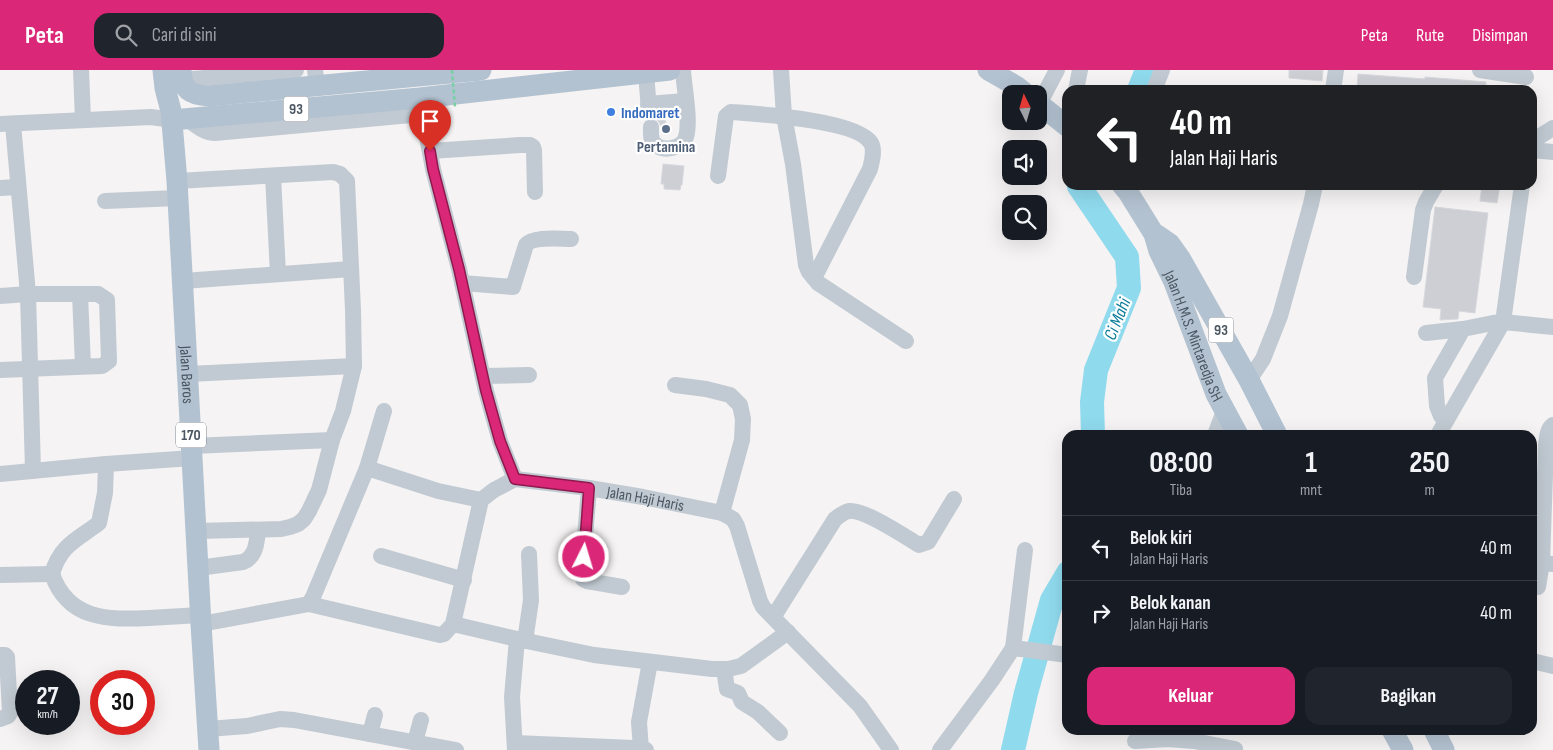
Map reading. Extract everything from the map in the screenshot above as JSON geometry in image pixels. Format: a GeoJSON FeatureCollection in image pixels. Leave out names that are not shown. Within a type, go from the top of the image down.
{"type":"FeatureCollection","features":[{"type":"Feature","properties":{"kind":"main road","name":"93"},"geometry":{"type":"LineString","coordinates":[[175,73],[188,91],[201,96],[209,96],[244,79],[316,78],[481,70]]}},
{"type":"Feature","properties":{"kind":"main road","name":"93"},"geometry":{"type":"LineString","coordinates":[[180,119],[421,106],[670,70]]}},
{"type":"Feature","properties":{"kind":"main road"},"geometry":{"type":"LineString","coordinates":[[991,71],[1014,85]]}},
{"type":"Feature","properties":{"kind":"main road","name":"170"},"geometry":{"type":"LineString","coordinates":[[175,73],[165,88],[180,119]]}},
{"type":"Feature","properties":{"kind":"main road"},"geometry":{"type":"LineString","coordinates":[[180,119],[181,111],[194,106],[216,104],[244,79]]}},
{"type":"Feature","properties":{"kind":"main road"},"geometry":{"type":"LineString","coordinates":[[1048,111],[1062,121]]}},
{"type":"Feature","properties":{"kind":"main road","name":"Jalan Baros"},"geometry":{"type":"LineString","coordinates":[[180,119],[178,189],[182,281],[208,740]]}},
{"type":"Feature","properties":{"kind":"main road","name":"Jalan H.M.S. Mintaredja SH"},"geometry":{"type":"LineString","coordinates":[[1125,190],[1154,234],[1159,251],[1174,282],[1220,402],[1235,430]]}},
{"type":"Feature","properties":{"kind":"main road","name":"Jalan H.M.S. Mintaredja SH"},"geometry":{"type":"LineString","coordinates":[[1154,234],[1170,244],[1180,258],[1248,378],[1274,430]]}},
{"type":"Feature","properties":{"kind":"main road"},"geometry":{"type":"LineString","coordinates":[[1220,402],[1217,383],[1223,375],[1238,372],[1248,378]]}},
{"type":"Feature","properties":{"kind":"main road"},"geometry":{"type":"LineString","coordinates":[[1395,735],[1403,750]]}},
{"type":"Feature","properties":{"kind":"main road"},"geometry":{"type":"LineString","coordinates":[[1436,735],[1444,750]]}},
{"type":"Feature","properties":{"kind":"street"},"geometry":{"type":"LineString","coordinates":[[82,70],[84,120]]}},
{"type":"Feature","properties":{"kind":"street"},"geometry":{"type":"LineString","coordinates":[[244,79],[296,70]]}},
{"type":"Feature","properties":{"kind":"street"},"geometry":{"type":"LineString","coordinates":[[651,127],[654,144],[665,148],[681,146],[686,136],[687,121],[683,70]]}},
{"type":"Feature","properties":{"kind":"street"},"geometry":{"type":"LineString","coordinates":[[781,70],[784,116],[793,164],[806,265],[818,283],[906,341]]}},
{"type":"Feature","properties":{"kind":"street"},"geometry":{"type":"LineString","coordinates":[[1048,87],[1057,70]]}},
{"type":"Feature","properties":{"kind":"street"},"geometry":{"type":"LineString","coordinates":[[1077,85],[1080,70]]}},
{"type":"Feature","properties":{"kind":"street"},"geometry":{"type":"LineString","coordinates":[[1156,85],[1162,70]]}},
{"type":"Feature","properties":{"kind":"street"},"geometry":{"type":"LineString","coordinates":[[1334,85],[1336,70]]}},
{"type":"Feature","properties":{"kind":"street"},"geometry":{"type":"LineString","coordinates":[[1480,70],[1528,79]]}},
{"type":"Feature","properties":{"kind":"street"},"geometry":{"type":"LineString","coordinates":[[646,72],[649,107],[685,101]]}},
{"type":"Feature","properties":{"kind":"street"},"geometry":{"type":"LineString","coordinates":[[106,464],[105,494],[99,523],[71,541],[54,566],[52,574],[56,585],[69,600],[85,612],[116,620],[200,620],[309,604],[440,635],[444,634],[453,624],[481,500],[494,490],[515,479],[500,441],[483,376],[421,106]]}},
{"type":"Feature","properties":{"kind":"street"},"geometry":{"type":"LineString","coordinates":[[718,176],[726,116],[730,112],[784,116],[825,124],[864,136],[872,144],[873,155],[870,169],[814,278]]}},
{"type":"Feature","properties":{"kind":"street"},"geometry":{"type":"LineString","coordinates":[[33,471],[28,294],[18,187],[6,124],[151,117],[180,119]]}},
{"type":"Feature","properties":{"kind":"street"},"geometry":{"type":"LineString","coordinates":[[1537,138],[1553,128]]}},
{"type":"Feature","properties":{"kind":"street"},"geometry":{"type":"LineString","coordinates":[[430,151],[520,144],[530,145],[534,150],[535,192]]}},
{"type":"Feature","properties":{"kind":"street"},"geometry":{"type":"LineString","coordinates":[[1537,150],[1553,152]]}},
{"type":"Feature","properties":{"kind":"street"},"geometry":{"type":"LineString","coordinates":[[105,201],[273,176],[334,172],[340,174],[347,181],[354,366],[343,411],[332,440],[319,490],[304,519],[290,527],[258,530],[196,531]]}},
{"type":"Feature","properties":{"kind":"street"},"geometry":{"type":"LineString","coordinates":[[273,176],[278,274]]}},
{"type":"Feature","properties":{"kind":"street"},"geometry":{"type":"LineString","coordinates":[[0,188],[18,187]]}},
{"type":"Feature","properties":{"kind":"street"},"geometry":{"type":"LineString","coordinates":[[1248,378],[1263,359],[1280,316],[1314,190]]}},
{"type":"Feature","properties":{"kind":"street"},"geometry":{"type":"LineString","coordinates":[[1414,277],[1423,210],[1433,190]]}},
{"type":"Feature","properties":{"kind":"street"},"geometry":{"type":"LineString","coordinates":[[1434,430],[1440,416],[1498,322],[1511,190]]}},
{"type":"Feature","properties":{"kind":"street"},"geometry":{"type":"LineString","coordinates":[[1435,430],[1498,322],[1521,190]]}},
{"type":"Feature","properties":{"kind":"street"},"geometry":{"type":"LineString","coordinates":[[462,283],[514,286],[526,245],[529,242],[571,239]]}},
{"type":"Feature","properties":{"kind":"street"},"geometry":{"type":"LineString","coordinates":[[182,281],[351,269]]}},
{"type":"Feature","properties":{"kind":"street"},"geometry":{"type":"LineString","coordinates":[[0,296],[28,294],[98,294],[103,296],[107,300],[109,361],[102,366],[0,370]]}},
{"type":"Feature","properties":{"kind":"street"},"geometry":{"type":"LineString","coordinates":[[80,294],[83,366]]}},
{"type":"Feature","properties":{"kind":"street"},"geometry":{"type":"LineString","coordinates":[[1426,332],[1463,330],[1498,322],[1553,327]]}},
{"type":"Feature","properties":{"kind":"street"},"geometry":{"type":"LineString","coordinates":[[1440,416],[1437,406],[1435,378],[1463,330]]}},
{"type":"Feature","properties":{"kind":"street"},"geometry":{"type":"LineString","coordinates":[[188,374],[354,366]]}},
{"type":"Feature","properties":{"kind":"street"},"geometry":{"type":"LineString","coordinates":[[483,376],[529,375]]}},
{"type":"Feature","properties":{"kind":"street"},"geometry":{"type":"LineString","coordinates":[[675,385],[730,394],[740,405],[743,419],[742,440],[722,513],[733,519],[737,526],[760,601],[860,706],[892,750]]}},
{"type":"Feature","properties":{"kind":"street"},"geometry":{"type":"LineString","coordinates":[[1216,430],[1220,402]]}},
{"type":"Feature","properties":{"kind":"street"},"geometry":{"type":"LineString","coordinates":[[309,604],[367,468],[384,411]]}},
{"type":"Feature","properties":{"kind":"street"},"geometry":{"type":"LineString","coordinates":[[1541,588],[1547,564],[1539,445],[1553,424]]}},
{"type":"Feature","properties":{"kind":"street"},"geometry":{"type":"LineString","coordinates":[[0,474],[106,464],[192,452],[332,440]]}},
{"type":"Feature","properties":{"kind":"street"},"geometry":{"type":"LineString","coordinates":[[367,468],[438,491],[481,500]]}},
{"type":"Feature","properties":{"kind":"street","name":"Jalan Haji Haris"},"geometry":{"type":"LineString","coordinates":[[515,479],[589,488],[722,513]]}},
{"type":"Feature","properties":{"kind":"street"},"geometry":{"type":"LineString","coordinates":[[589,488],[583,578],[587,581],[622,587]]}},
{"type":"Feature","properties":{"kind":"street"},"geometry":{"type":"LineString","coordinates":[[774,616],[835,519],[840,515],[848,511],[862,513],[919,544],[924,544],[928,542],[954,499]]}},
{"type":"Feature","properties":{"kind":"street"},"geometry":{"type":"LineString","coordinates":[[198,568],[249,560],[256,548],[258,530]]}},
{"type":"Feature","properties":{"kind":"street"},"geometry":{"type":"LineString","coordinates":[[940,750],[992,680],[1019,649],[1025,550]]}},
{"type":"Feature","properties":{"kind":"street"},"geometry":{"type":"LineString","coordinates":[[529,554],[530,600],[521,640],[512,697],[515,747],[643,749],[639,722],[650,662]]}},
{"type":"Feature","properties":{"kind":"street"},"geometry":{"type":"LineString","coordinates":[[381,556],[464,580]]}},
{"type":"Feature","properties":{"kind":"street"},"geometry":{"type":"LineString","coordinates":[[0,575],[52,574]]}},
{"type":"Feature","properties":{"kind":"street"},"geometry":{"type":"LineString","coordinates":[[453,624],[594,655],[712,669],[741,666],[788,632]]}},
{"type":"Feature","properties":{"kind":"street"},"geometry":{"type":"LineString","coordinates":[[1019,649],[1062,654]]}},
{"type":"Feature","properties":{"kind":"street"},"geometry":{"type":"LineString","coordinates":[[0,655],[5,655],[7,658],[10,713],[8,716],[0,719]]}},
{"type":"Feature","properties":{"kind":"street"},"geometry":{"type":"LineString","coordinates":[[1537,662],[1553,666]]}},
{"type":"Feature","properties":{"kind":"street"},"geometry":{"type":"LineString","coordinates":[[724,669],[727,689],[738,693],[742,702],[758,712],[780,733]]}},
{"type":"Feature","properties":{"kind":"street"},"geometry":{"type":"LineString","coordinates":[[370,734],[375,715]]}},
{"type":"Feature","properties":{"kind":"street"},"geometry":{"type":"LineString","coordinates":[[208,740],[247,726],[280,719],[456,750]]}},
{"type":"Feature","properties":{"kind":"street"},"geometry":{"type":"LineString","coordinates":[[415,742],[421,720]]}},
{"type":"Feature","properties":{"kind":"street"},"geometry":{"type":"LineString","coordinates":[[1135,740],[1168,739],[1194,741],[1235,749]]}},
{"type":"Feature","properties":{"kind":"path"},"geometry":{"type":"LineString","coordinates":[[452,70],[455,108]]}},
{"type":"Feature","properties":{"kind":"building"},"geometry":{"type":"Polygon","coordinates":[[[1289,70],[1323,70],[1322,81],[1289,78],[1289,70]]]}},
{"type":"Feature","properties":{"kind":"building"},"geometry":{"type":"Polygon","coordinates":[[[1358,74],[1486,82],[1486,85],[1357,85],[1358,74]]]}},
{"type":"Feature","properties":{"kind":"building"},"geometry":{"type":"Polygon","coordinates":[[[658,113],[665,113],[666,125],[661,126],[655,118],[658,113]]]}},
{"type":"Feature","properties":{"kind":"building"},"geometry":{"type":"Polygon","coordinates":[[[663,164],[684,166],[680,190],[664,189],[664,184],[661,184],[663,164]]]}},
{"type":"Feature","properties":{"kind":"building"},"geometry":{"type":"Polygon","coordinates":[[[1481,190],[1499,190],[1497,203],[1480,201],[1481,190]]]}},
{"type":"Feature","properties":{"kind":"building"},"geometry":{"type":"Polygon","coordinates":[[[1435,207],[1488,213],[1475,313],[1459,311],[1458,319],[1440,320],[1441,309],[1423,307],[1435,207]]]}},
{"type":"Feature","properties":{"kind":"waterway","name":"Ci Mahi"},"geometry":{"type":"LineString","coordinates":[[1141,85],[1147,70]]}},
{"type":"Feature","properties":{"kind":"waterway","name":"Ci Mahi"},"geometry":{"type":"LineString","coordinates":[[1082,190],[1127,257],[1129,288],[1096,370],[1092,402],[1093,430]]}},
{"type":"Feature","properties":{"kind":"waterway","name":"Ci Mahi"},"geometry":{"type":"LineString","coordinates":[[1013,750],[1026,693],[1052,600],[1062,583]]}},
{"type":"Feature","properties":{"kind":"place","name":"Indomaret"},"geometry":{"type":"Point","coordinates":[611,112]}},
{"type":"Feature","properties":{"kind":"place","name":"Pertamina"},"geometry":{"type":"Point","coordinates":[666,129]}},
{"type":"Feature","properties":{"kind":"route"},"geometry":{"type":"LineString","coordinates":[[430,151],[486,391],[500,441],[515,479],[589,488],[584,557]]}}]}
